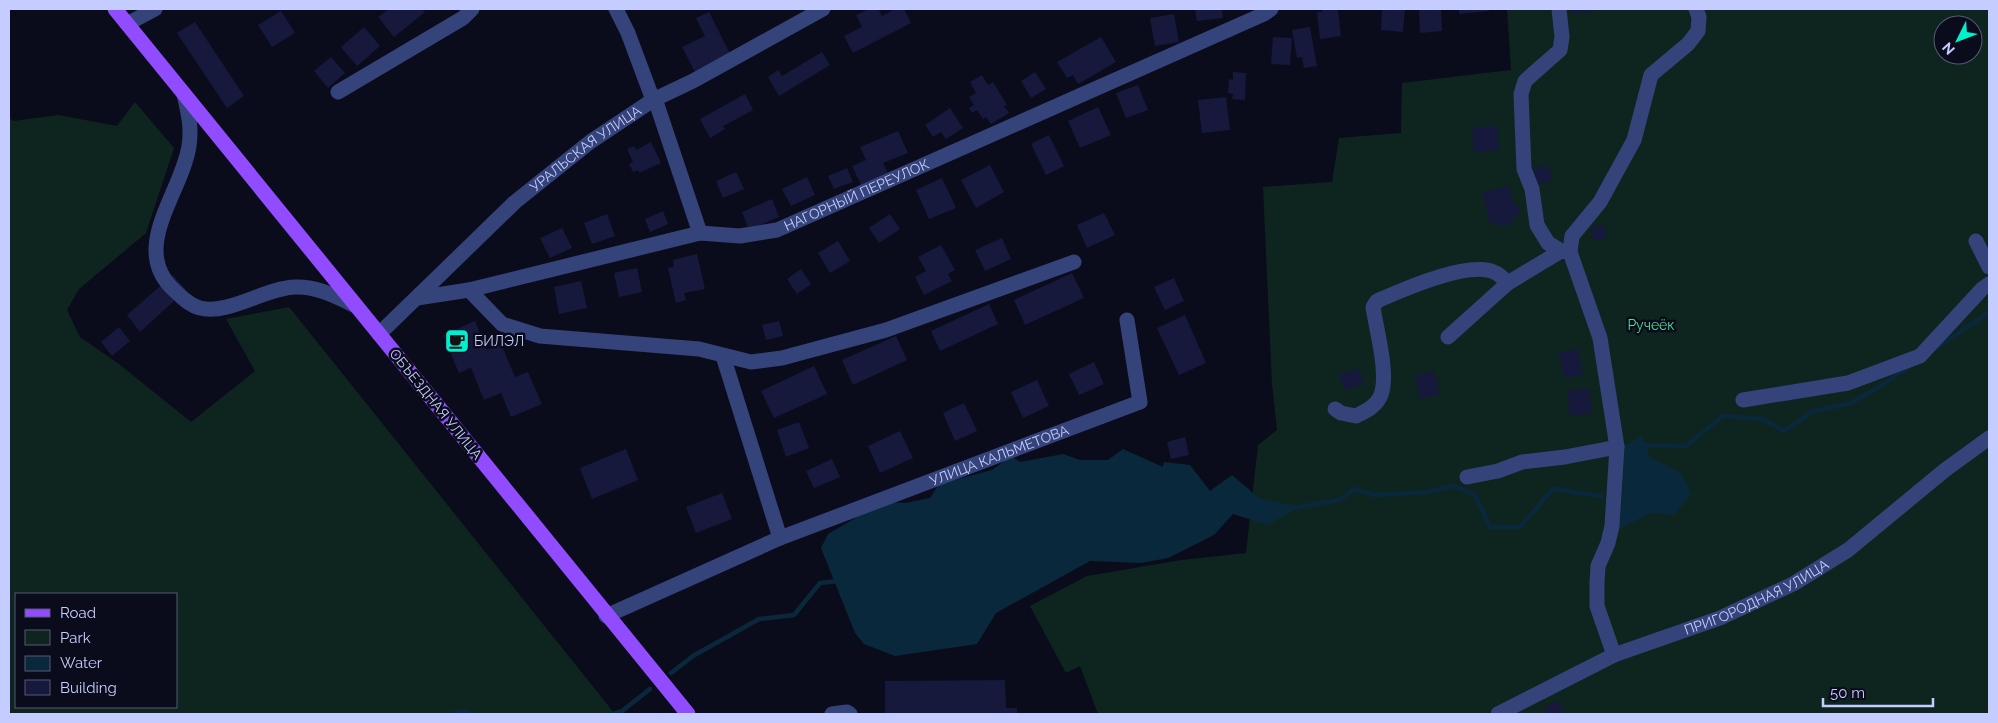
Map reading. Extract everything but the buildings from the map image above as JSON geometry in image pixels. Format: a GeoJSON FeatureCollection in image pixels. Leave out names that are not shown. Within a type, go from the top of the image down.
{"type":"FeatureCollection","features":[{"type":"Feature","properties":{"kind":"main road","name":"ОБЪЕЗДНАЯ УЛИЦА"},"geometry":{"type":"LineString","coordinates":[[115,9],[606,616],[688,714]]}},
{"type":"Feature","properties":{"kind":"street"},"geometry":{"type":"LineString","coordinates":[[127,24],[155,9]]}},
{"type":"Feature","properties":{"kind":"street"},"geometry":{"type":"LineString","coordinates":[[338,92],[463,18],[472,9]]}},
{"type":"Feature","properties":{"kind":"street"},"geometry":{"type":"LineString","coordinates":[[616,9],[654,100],[700,233]]}},
{"type":"Feature","properties":{"kind":"street","name":"УРАЛЬСКАЯ УЛИЦА"},"geometry":{"type":"LineString","coordinates":[[379,334],[515,202],[590,142],[654,100],[693,81],[824,9]]}},
{"type":"Feature","properties":{"kind":"street","name":"НАГОРНЫЙ ПЕРЕУЛОК"},"geometry":{"type":"LineString","coordinates":[[417,298],[469,290],[700,233],[740,236],[777,230],[1256,18],[1271,9]]}},
{"type":"Feature","properties":{"kind":"street"},"geometry":{"type":"LineString","coordinates":[[1559,9],[1562,37],[1560,50],[1525,81],[1521,94],[1524,169],[1532,189],[1537,225],[1548,243],[1566,252],[1600,338],[1617,447],[1612,526],[1608,544],[1598,566],[1596,583],[1597,606],[1614,656]]}},
{"type":"Feature","properties":{"kind":"street"},"geometry":{"type":"LineString","coordinates":[[1448,336],[1508,282],[1566,252],[1572,236],[1600,202],[1634,140],[1651,75],[1688,44],[1698,31],[1699,18],[1696,9]]}},
{"type":"Feature","properties":{"kind":"street"},"geometry":{"type":"LineString","coordinates":[[184,94],[191,126],[189,148],[156,240],[156,260],[170,286],[192,305],[210,310],[294,287],[322,291],[356,306]]}},
{"type":"Feature","properties":{"kind":"street"},"geometry":{"type":"LineString","coordinates":[[1976,241],[1989,267]]}},
{"type":"Feature","properties":{"kind":"street"},"geometry":{"type":"LineString","coordinates":[[469,290],[502,324],[540,336],[699,349],[751,362],[782,358],[886,330],[1074,262]]}},
{"type":"Feature","properties":{"kind":"street"},"geometry":{"type":"LineString","coordinates":[[1335,409],[1341,413],[1356,416],[1372,407],[1381,396],[1383,373],[1373,307],[1376,301],[1424,281],[1472,269],[1494,272],[1508,282]]}},
{"type":"Feature","properties":{"kind":"street"},"geometry":{"type":"LineString","coordinates":[[1743,400],[1848,383],[1920,356],[1982,289],[1989,284]]}},
{"type":"Feature","properties":{"kind":"street","name":"УЛИЦА КАЛЬМЕТОВА"},"geometry":{"type":"LineString","coordinates":[[606,616],[780,538],[1140,402],[1126,320]]}},
{"type":"Feature","properties":{"kind":"street"},"geometry":{"type":"LineString","coordinates":[[723,356],[780,538]]}},
{"type":"Feature","properties":{"kind":"street","name":"ПРИГОРОДНАЯ УЛИЦА"},"geometry":{"type":"LineString","coordinates":[[1498,714],[1614,656],[1720,618],[1792,584],[1848,550],[1945,470],[1989,438]]}},
{"type":"Feature","properties":{"kind":"street"},"geometry":{"type":"LineString","coordinates":[[1467,477],[1498,471],[1522,462],[1565,457],[1617,447]]}},
{"type":"Feature","properties":{"kind":"street"},"geometry":{"type":"LineString","coordinates":[[832,714],[847,712],[850,714]]}},
{"type":"Feature","properties":{"kind":"green space","name":"Ручеёк"},"geometry":{"type":"Polygon","coordinates":[[[1507,9],[1989,9],[1989,433],[1848,544],[1788,583],[1712,616],[1621,647],[1488,714],[1098,714],[1080,666],[1066,673],[1030,606],[1087,576],[1182,560],[1246,553],[1258,445],[1277,430],[1272,383],[1263,187],[1332,182],[1339,138],[1401,133],[1402,83],[1511,70],[1507,9]]]}},
{"type":"Feature","properties":{"kind":"green space"},"geometry":{"type":"Polygon","coordinates":[[[135,102],[174,148],[146,233],[79,289],[67,310],[80,337],[119,364],[191,422],[255,371],[226,319],[289,307],[615,714],[9,714],[9,118],[14,121],[58,115],[117,126],[135,102]]]}},
{"type":"Feature","properties":{"kind":"green space"},"geometry":{"type":"Polygon","coordinates":[[[1989,444],[1989,714],[1510,714],[1632,653],[1791,588],[1989,444]]]}},
{"type":"Feature","properties":{"kind":"water"},"geometry":{"type":"Polygon","coordinates":[[[1642,436],[1650,457],[1682,474],[1691,494],[1674,515],[1650,513],[1620,529],[1625,445],[1642,436]]]}},
{"type":"Feature","properties":{"kind":"water"},"geometry":{"type":"Polygon","coordinates":[[[1123,449],[1163,467],[1164,462],[1190,465],[1210,491],[1232,475],[1259,498],[1299,507],[1268,525],[1233,514],[1214,535],[1168,558],[1141,563],[1090,561],[996,613],[977,644],[895,656],[864,644],[855,633],[821,548],[828,534],[883,502],[905,503],[930,498],[939,484],[992,470],[1011,456],[1020,462],[1063,454],[1080,460],[1108,460],[1123,449]]]}},
{"type":"Feature","properties":{"kind":"waterway"},"geometry":{"type":"LineString","coordinates":[[1935,349],[1989,312]]}},
{"type":"Feature","properties":{"kind":"waterway"},"geometry":{"type":"LineString","coordinates":[[1641,445],[1686,446],[1723,416],[1763,419],[1784,431],[1814,411],[1851,403],[1881,386],[1910,366]]}},
{"type":"Feature","properties":{"kind":"waterway"},"geometry":{"type":"LineString","coordinates":[[1294,508],[1339,500],[1354,489],[1374,495],[1427,492],[1454,486],[1475,495],[1490,527],[1520,527],[1553,489],[1602,496]]}},
{"type":"Feature","properties":{"kind":"waterway"},"geometry":{"type":"LineString","coordinates":[[671,673],[693,656],[759,619],[794,615],[820,583],[838,581]]}},
{"type":"Feature","properties":{"kind":"waterway"},"geometry":{"type":"LineString","coordinates":[[613,714],[622,711],[650,689]]}},
{"type":"Feature","properties":{"kind":"waterway"},"geometry":{"type":"LineString","coordinates":[[451,714],[464,711],[471,714]]}},
{"type":"Feature","properties":{"kind":"place","name":"БИЛЭЛ"},"geometry":{"type":"Point","coordinates":[457,341]}}]}
